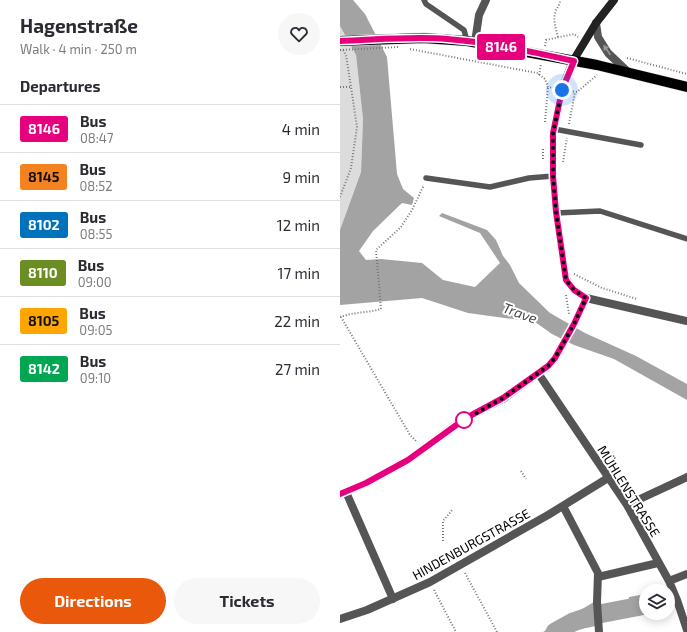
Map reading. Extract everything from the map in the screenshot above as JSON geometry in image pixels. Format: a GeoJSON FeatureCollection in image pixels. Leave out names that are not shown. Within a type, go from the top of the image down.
{"type":"FeatureCollection","features":[{"type":"Feature","properties":{"kind":"main road"},"geometry":{"type":"LineString","coordinates":[[574,61],[596,23],[614,0]]}},
{"type":"Feature","properties":{"kind":"main road"},"geometry":{"type":"LineString","coordinates":[[340,41],[398,43],[446,39],[471,41],[574,61],[687,87]]}},
{"type":"Feature","properties":{"kind":"street"},"geometry":{"type":"LineString","coordinates":[[471,41],[479,15],[486,0]]}},
{"type":"Feature","properties":{"kind":"street"},"geometry":{"type":"LineString","coordinates":[[596,23],[598,37],[608,53],[628,73]]}},
{"type":"Feature","properties":{"kind":"street"},"geometry":{"type":"LineString","coordinates":[[574,61],[562,90],[554,129],[553,176],[556,212],[566,280],[574,290],[586,298],[687,321]]}},
{"type":"Feature","properties":{"kind":"street"},"geometry":{"type":"LineString","coordinates":[[393,599],[343,493],[366,483],[408,460],[466,418],[503,398],[548,366],[564,343],[586,298]]}},
{"type":"Feature","properties":{"kind":"street","name":"MÜHLENSTRASSE"},"geometry":{"type":"LineString","coordinates":[[538,373],[627,505],[658,563],[669,580],[687,630]]}},
{"type":"Feature","properties":{"kind":"street"},"geometry":{"type":"LineString","coordinates":[[627,505],[687,477]]}},
{"type":"Feature","properties":{"kind":"street","name":"HINDENBURGSTRASSE"},"geometry":{"type":"LineString","coordinates":[[340,619],[393,599],[430,582],[563,506],[608,478]]}},
{"type":"Feature","properties":{"kind":"street"},"geometry":{"type":"LineString","coordinates":[[563,506],[598,573],[597,602],[599,631]]}},
{"type":"Feature","properties":{"kind":"street"},"geometry":{"type":"LineString","coordinates":[[598,579],[658,563]]}},
{"type":"Feature","properties":{"kind":"street"},"geometry":{"type":"LineString","coordinates":[[669,580],[687,574]]}},
{"type":"Feature","properties":{"kind":"lane"},"geometry":{"type":"LineString","coordinates":[[424,0],[426,4],[464,30],[471,41]]}},
{"type":"Feature","properties":{"kind":"lane"},"geometry":{"type":"LineString","coordinates":[[554,129],[641,145]]}},
{"type":"Feature","properties":{"kind":"lane"},"geometry":{"type":"LineString","coordinates":[[426,178],[490,187],[529,178],[553,176]]}},
{"type":"Feature","properties":{"kind":"lane"},"geometry":{"type":"LineString","coordinates":[[556,212],[600,211],[687,239]]}},
{"type":"Feature","properties":{"kind":"path"},"geometry":{"type":"LineString","coordinates":[[558,37],[554,18],[555,11],[560,5],[560,0]]}},
{"type":"Feature","properties":{"kind":"path"},"geometry":{"type":"LineString","coordinates":[[545,44],[546,40],[574,34]]}},
{"type":"Feature","properties":{"kind":"path"},"geometry":{"type":"LineString","coordinates":[[340,50],[398,43],[537,73],[545,79],[548,87],[552,88]]}},
{"type":"Feature","properties":{"kind":"path"},"geometry":{"type":"LineString","coordinates":[[340,197],[351,168],[356,127],[346,55]]}},
{"type":"Feature","properties":{"kind":"path"},"geometry":{"type":"LineString","coordinates":[[623,57],[687,74]]}},
{"type":"Feature","properties":{"kind":"path"},"geometry":{"type":"LineString","coordinates":[[539,75],[540,71]]}},
{"type":"Feature","properties":{"kind":"path"},"geometry":{"type":"LineString","coordinates":[[563,162],[575,92],[597,76]]}},
{"type":"Feature","properties":{"kind":"path"},"geometry":{"type":"LineString","coordinates":[[340,86],[351,87]]}},
{"type":"Feature","properties":{"kind":"path"},"geometry":{"type":"LineString","coordinates":[[420,446],[418,442],[410,436],[340,317],[346,314],[370,312],[381,309],[376,250],[402,227],[414,206],[426,178]]}},
{"type":"Feature","properties":{"kind":"path"},"geometry":{"type":"LineString","coordinates":[[572,274],[602,288],[637,299]]}},
{"type":"Feature","properties":{"kind":"path"},"geometry":{"type":"LineString","coordinates":[[521,471],[526,479]]}},
{"type":"Feature","properties":{"kind":"path"},"geometry":{"type":"LineString","coordinates":[[443,541],[443,521],[453,509]]}},
{"type":"Feature","properties":{"kind":"path"},"geometry":{"type":"LineString","coordinates":[[460,565],[497,632]]}},
{"type":"Feature","properties":{"kind":"path"},"geometry":{"type":"LineString","coordinates":[[430,582],[456,632]]}},
{"type":"Feature","properties":{"kind":"shaded area"},"geometry":{"type":"Polygon","coordinates":[[[340,26],[356,55],[363,119],[361,172],[340,230],[340,26]]]}},
{"type":"Feature","properties":{"kind":"water"},"geometry":{"type":"Polygon","coordinates":[[[340,0],[353,0],[365,14],[387,57],[397,174],[403,189],[414,198],[412,205],[402,203],[373,231],[359,251],[366,260],[381,259],[422,263],[443,280],[475,287],[500,263],[480,233],[439,216],[442,213],[487,230],[496,240],[503,256],[510,265],[519,283],[550,313],[585,333],[636,356],[687,384],[687,400],[614,359],[574,345],[552,334],[535,322],[468,313],[422,298],[340,305],[340,230],[361,172],[363,119],[356,55],[340,26],[340,0]]]}},
{"type":"Feature","properties":{"kind":"water"},"geometry":{"type":"Polygon","coordinates":[[[639,595],[639,609],[629,611],[629,597],[639,595]]]}},
{"type":"Feature","properties":{"kind":"water"},"geometry":{"type":"Polygon","coordinates":[[[594,602],[599,610],[609,609],[609,616],[604,617],[602,623],[571,632],[543,632],[594,602]]]}},
{"type":"Feature","properties":{"kind":"waterway","name":"Trave"},"geometry":{"type":"LineString","coordinates":[[555,632],[573,622],[594,615],[639,606]]}},
{"type":"Feature","properties":{"kind":"bus line","name":"8146"},"geometry":{"type":"LineString","coordinates":[[340,41],[423,38],[446,39],[467,41],[543,54],[574,61],[562,90],[553,133],[553,176],[556,212],[566,280],[574,290],[586,298],[574,324],[555,358],[548,366],[503,398],[466,418],[408,460],[366,483],[340,494]]}},
{"type":"Feature","properties":{"kind":"route"},"geometry":{"type":"LineString","coordinates":[[464,420],[503,398],[548,366],[555,358],[574,324],[586,298],[574,290],[566,280],[556,212],[553,176],[553,133],[562,90]]}}]}
